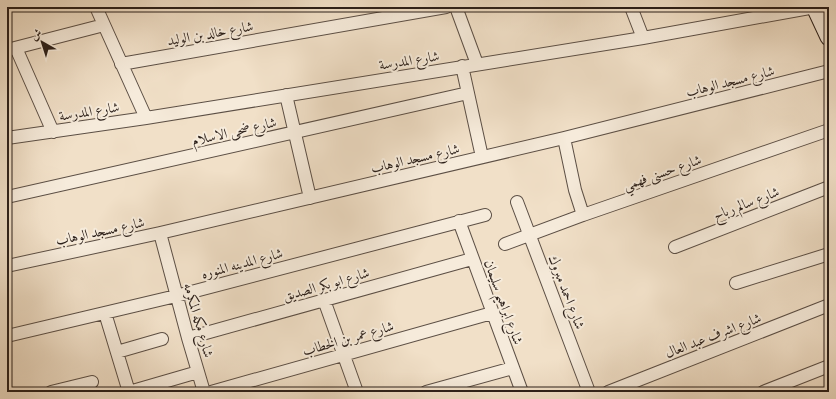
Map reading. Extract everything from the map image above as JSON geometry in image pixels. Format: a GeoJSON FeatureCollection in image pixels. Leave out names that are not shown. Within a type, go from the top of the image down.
{"type":"FeatureCollection","features":[{"type":"Feature","properties":{"kind":"main road"},"geometry":{"type":"LineString","coordinates":[[815,7],[829,37]]}},
{"type":"Feature","properties":{"kind":"street"},"geometry":{"type":"LineString","coordinates":[[96,7],[146,118]]}},
{"type":"Feature","properties":{"kind":"street","name":"شارع خالد بن الوليد"},"geometry":{"type":"LineString","coordinates":[[121,64],[446,7]]}},
{"type":"Feature","properties":{"kind":"street"},"geometry":{"type":"LineString","coordinates":[[456,7],[477,64]]}},
{"type":"Feature","properties":{"kind":"street"},"geometry":{"type":"LineString","coordinates":[[631,7],[642,38]]}},
{"type":"Feature","properties":{"kind":"street","name":"شارع المدرسة"},"geometry":{"type":"LineString","coordinates":[[8,137],[54,132],[146,118],[642,38],[815,7]]}},
{"type":"Feature","properties":{"kind":"street"},"geometry":{"type":"LineString","coordinates":[[54,132],[11,49],[104,25]]}},
{"type":"Feature","properties":{"kind":"street"},"geometry":{"type":"LineString","coordinates":[[462,66],[482,157]]}},
{"type":"Feature","properties":{"kind":"street","name":"شارع مسجد الوهاب"},"geometry":{"type":"LineString","coordinates":[[7,266],[160,233],[564,138],[829,71]]}},
{"type":"Feature","properties":{"kind":"street","name":"شارع ضحى الاسلام"},"geometry":{"type":"LineString","coordinates":[[7,197],[468,93]]}},
{"type":"Feature","properties":{"kind":"street"},"geometry":{"type":"LineString","coordinates":[[286,95],[310,198]]}},
{"type":"Feature","properties":{"kind":"street","name":"شارع حسنى فهمي"},"geometry":{"type":"LineString","coordinates":[[505,244],[583,215],[829,130]]}},
{"type":"Feature","properties":{"kind":"street"},"geometry":{"type":"LineString","coordinates":[[564,138],[575,190],[583,215]]}},
{"type":"Feature","properties":{"kind":"street","name":"شارع سالم رباح"},"geometry":{"type":"LineString","coordinates":[[675,248],[829,187]]}},
{"type":"Feature","properties":{"kind":"street","name":"شارع احمد مبروك"},"geometry":{"type":"LineString","coordinates":[[517,202],[589,392]]}},
{"type":"Feature","properties":{"kind":"street","name":"شارع المدينه المنوره"},"geometry":{"type":"LineString","coordinates":[[7,336],[176,296],[485,215]]}},
{"type":"Feature","properties":{"kind":"street","name":"شارع ابراهيم سليمان"},"geometry":{"type":"LineString","coordinates":[[459,222],[522,392]]}},
{"type":"Feature","properties":{"kind":"street","name":"شارع مكه المكرمه"},"geometry":{"type":"LineString","coordinates":[[160,233],[176,296],[204,392]]}},
{"type":"Feature","properties":{"kind":"street"},"geometry":{"type":"LineString","coordinates":[[736,283],[829,254]]}},
{"type":"Feature","properties":{"kind":"street","name":"شارع ابو بكر الصديق"},"geometry":{"type":"LineString","coordinates":[[188,338],[472,259]]}},
{"type":"Feature","properties":{"kind":"street"},"geometry":{"type":"LineString","coordinates":[[324,300],[357,392]]}},
{"type":"Feature","properties":{"kind":"street","name":"شارع اشرف عبد العال"},"geometry":{"type":"LineString","coordinates":[[608,392],[829,305]]}},
{"type":"Feature","properties":{"kind":"street"},"geometry":{"type":"LineString","coordinates":[[105,313],[129,392],[198,372]]}},
{"type":"Feature","properties":{"kind":"street","name":"شارع عمر بن الخطاب"},"geometry":{"type":"LineString","coordinates":[[211,392],[492,313]]}},
{"type":"Feature","properties":{"kind":"street"},"geometry":{"type":"LineString","coordinates":[[117,352],[162,339]]}},
{"type":"Feature","properties":{"kind":"street"},"geometry":{"type":"LineString","coordinates":[[763,392],[829,366]]}},
{"type":"Feature","properties":{"kind":"street"},"geometry":{"type":"LineString","coordinates":[[426,392],[513,368]]}},
{"type":"Feature","properties":{"kind":"street"},"geometry":{"type":"LineString","coordinates":[[51,392],[92,382]]}}]}
